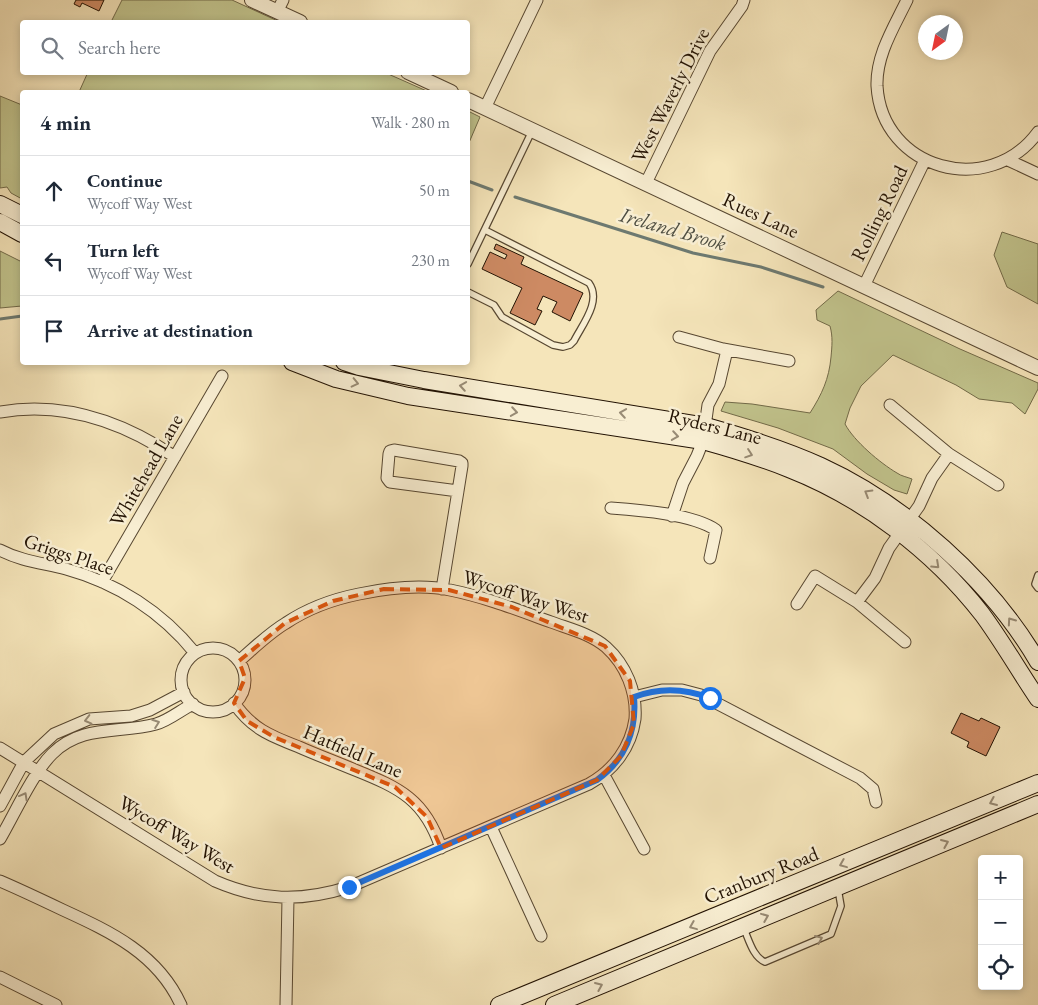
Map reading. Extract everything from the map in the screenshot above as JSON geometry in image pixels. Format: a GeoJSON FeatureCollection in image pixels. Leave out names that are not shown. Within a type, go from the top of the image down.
{"type":"FeatureCollection","features":[{"type":"Feature","properties":{"kind":"main road"},"geometry":{"type":"LineString","coordinates":[[0,204],[20,214]]}},
{"type":"Feature","properties":{"kind":"main road"},"geometry":{"type":"LineString","coordinates":[[0,222],[20,233]]}},
{"type":"Feature","properties":{"kind":"main road","name":"Ryders Lane"},"geometry":{"type":"LineString","coordinates":[[300,365],[336,379],[408,396],[749,438],[822,466],[857,486],[904,526],[981,613],[998,636],[1038,700]]}},
{"type":"Feature","properties":{"kind":"main road","name":"Ryders Lane"},"geometry":{"type":"LineString","coordinates":[[352,365],[359,368],[704,433]]}},
{"type":"Feature","properties":{"kind":"main road","name":"Ryders Lane"},"geometry":{"type":"LineString","coordinates":[[904,526],[947,552],[996,601],[1038,662]]}},
{"type":"Feature","properties":{"kind":"main road","name":"Cranbury Road"},"geometry":{"type":"LineString","coordinates":[[499,1005],[1038,783]]}},
{"type":"Feature","properties":{"kind":"main road","name":"Cranbury Road"},"geometry":{"type":"LineString","coordinates":[[554,1005],[1038,804]]}},
{"type":"Feature","properties":{"kind":"street"},"geometry":{"type":"LineString","coordinates":[[252,0],[280,6],[298,20]]}},
{"type":"Feature","properties":{"kind":"street"},"geometry":{"type":"LineString","coordinates":[[485,108],[537,0]]}},
{"type":"Feature","properties":{"kind":"street","name":"West Waverly Drive"},"geometry":{"type":"LineString","coordinates":[[646,183],[710,51],[737,14],[744,0]]}},
{"type":"Feature","properties":{"kind":"street","name":"Rolling Road"},"geometry":{"type":"LineString","coordinates":[[864,286],[925,160],[903,144],[891,130],[883,113],[878,95],[877,77],[880,58],[907,0]]}},
{"type":"Feature","properties":{"kind":"street"},"geometry":{"type":"LineString","coordinates":[[414,75],[447,90]]}},
{"type":"Feature","properties":{"kind":"street","name":"Rues Lane"},"geometry":{"type":"LineString","coordinates":[[470,101],[1038,368]]}},
{"type":"Feature","properties":{"kind":"street"},"geometry":{"type":"LineString","coordinates":[[925,160],[952,169],[970,170],[989,167],[1008,160],[1028,144],[1038,132]]}},
{"type":"Feature","properties":{"kind":"street"},"geometry":{"type":"LineString","coordinates":[[1008,160],[1038,174]]}},
{"type":"Feature","properties":{"kind":"street"},"geometry":{"type":"LineString","coordinates":[[679,338],[727,350],[790,361]]}},
{"type":"Feature","properties":{"kind":"street"},"geometry":{"type":"LineString","coordinates":[[672,516],[683,483],[697,456],[704,433],[708,405],[719,384],[727,350]]}},
{"type":"Feature","properties":{"kind":"street","name":"Whitehead Lane"},"geometry":{"type":"LineString","coordinates":[[102,582],[222,376]]}},
{"type":"Feature","properties":{"kind":"street"},"geometry":{"type":"LineString","coordinates":[[890,406],[950,454],[998,485]]}},
{"type":"Feature","properties":{"kind":"street"},"geometry":{"type":"LineString","coordinates":[[0,412],[29,409],[54,410],[95,418],[126,428],[148,439],[175,457]]}},
{"type":"Feature","properties":{"kind":"street","name":"Wycoff Way West"},"geometry":{"type":"LineString","coordinates":[[0,748],[215,881],[247,893],[288,898],[316,896],[349,887],[589,784],[604,775],[621,756],[629,741],[634,724],[634,697],[626,673],[605,646],[590,637],[512,607],[442,589],[458,492],[462,463],[394,450],[390,451],[387,478],[390,482],[458,492]]}},
{"type":"Feature","properties":{"kind":"street"},"geometry":{"type":"LineString","coordinates":[[857,602],[874,578],[888,548],[919,506],[932,478],[950,454]]}},
{"type":"Feature","properties":{"kind":"street"},"geometry":{"type":"LineString","coordinates":[[611,508],[642,510],[709,525],[716,530],[710,558]]}},
{"type":"Feature","properties":{"kind":"street","name":"Griggs Place"},"geometry":{"type":"LineString","coordinates":[[0,550],[20,559],[66,569],[102,582],[145,605],[181,636],[195,653]]}},
{"type":"Feature","properties":{"kind":"street"},"geometry":{"type":"LineString","coordinates":[[797,604],[815,576],[857,602],[905,642]]}},
{"type":"Feature","properties":{"kind":"street"},"geometry":{"type":"LineString","coordinates":[[239,661],[285,623],[333,601],[384,589],[442,589]]}},
{"type":"Feature","properties":{"kind":"street"},"geometry":{"type":"LineString","coordinates":[[214,648],[232,654],[239,661],[245,678],[240,696],[227,708],[209,711],[193,704],[184,692],[181,682],[182,671],[187,661],[195,653],[204,649],[214,648]]}},
{"type":"Feature","properties":{"kind":"street"},"geometry":{"type":"LineString","coordinates":[[634,697],[653,691],[672,689],[710,698],[860,778],[873,789],[876,802]]}},
{"type":"Feature","properties":{"kind":"street"},"geometry":{"type":"LineString","coordinates":[[0,806],[24,762],[54,734],[89,719],[131,716],[150,710],[184,692]]}},
{"type":"Feature","properties":{"kind":"street","name":"Hatfield Lane"},"geometry":{"type":"LineString","coordinates":[[234,703],[248,720],[274,737],[385,782],[399,790],[412,800],[427,817],[441,848]]}},
{"type":"Feature","properties":{"kind":"street"},"geometry":{"type":"LineString","coordinates":[[0,839],[38,771],[52,754],[66,743],[87,734],[105,730],[140,728],[158,724],[193,704]]}},
{"type":"Feature","properties":{"kind":"street"},"geometry":{"type":"LineString","coordinates":[[604,775],[644,849]]}},
{"type":"Feature","properties":{"kind":"street"},"geometry":{"type":"LineString","coordinates":[[491,826],[541,936]]}},
{"type":"Feature","properties":{"kind":"street"},"geometry":{"type":"LineString","coordinates":[[0,881],[120,938],[150,961],[175,992],[180,1005]]}},
{"type":"Feature","properties":{"kind":"street"},"geometry":{"type":"LineString","coordinates":[[286,1005],[288,898]]}},
{"type":"Feature","properties":{"kind":"street"},"geometry":{"type":"LineString","coordinates":[[0,977],[56,1005]]}},
{"type":"Feature","properties":{"kind":"lane"},"geometry":{"type":"LineString","coordinates":[[470,260],[532,130]]}},
{"type":"Feature","properties":{"kind":"lane"},"geometry":{"type":"LineString","coordinates":[[470,293],[494,305],[502,317],[553,345],[563,347],[570,345],[574,341],[594,300],[593,288],[589,283],[485,230]]}},
{"type":"Feature","properties":{"kind":"lane"},"geometry":{"type":"LineString","coordinates":[[1038,575],[1035,584],[1038,588]]}},
{"type":"Feature","properties":{"kind":"lane"},"geometry":{"type":"LineString","coordinates":[[743,927],[756,955],[766,962],[831,934],[840,906],[838,887]]}},
{"type":"Feature","properties":{"kind":"highlighted area"},"geometry":{"type":"Polygon","coordinates":[[[384,589],[449,590],[512,607],[605,646],[630,681],[634,724],[621,756],[597,780],[441,848],[427,817],[395,787],[274,737],[247,721],[234,703],[245,678],[239,661],[285,623],[333,601],[384,589]]]}},
{"type":"Feature","properties":{"kind":"green space"},"geometry":{"type":"Polygon","coordinates":[[[122,0],[232,0],[276,20],[112,20],[122,0]]]}},
{"type":"Feature","properties":{"kind":"green space"},"geometry":{"type":"Polygon","coordinates":[[[87,75],[391,75],[424,90],[80,90],[87,75]]]}},
{"type":"Feature","properties":{"kind":"green space"},"geometry":{"type":"Polygon","coordinates":[[[0,96],[20,104],[20,198],[11,193],[7,187],[0,188],[0,96]]]}},
{"type":"Feature","properties":{"kind":"green space"},"geometry":{"type":"Polygon","coordinates":[[[470,112],[480,117],[470,140],[470,112]]]}},
{"type":"Feature","properties":{"kind":"green space"},"geometry":{"type":"Polygon","coordinates":[[[1002,232],[1038,244],[1038,304],[1007,287],[994,255],[1002,232]]]}},
{"type":"Feature","properties":{"kind":"green space"},"geometry":{"type":"Polygon","coordinates":[[[0,251],[20,261],[20,306],[0,308],[0,251]]]}},
{"type":"Feature","properties":{"kind":"green space"},"geometry":{"type":"Polygon","coordinates":[[[838,291],[960,349],[1038,383],[1038,389],[1025,414],[1012,403],[979,399],[956,385],[893,355],[861,386],[850,408],[845,424],[849,431],[875,458],[890,469],[912,479],[907,494],[894,490],[867,474],[833,449],[778,428],[721,411],[725,402],[810,413],[827,379],[832,345],[830,326],[817,320],[816,310],[838,291]]]}},
{"type":"Feature","properties":{"kind":"building"},"geometry":{"type":"Polygon","coordinates":[[[76,0],[104,0],[99,11],[82,3],[80,7],[74,4],[76,0]]]}},
{"type":"Feature","properties":{"kind":"building"},"geometry":{"type":"Polygon","coordinates":[[[496,244],[524,257],[521,264],[583,293],[570,321],[552,312],[557,302],[543,296],[537,309],[542,311],[535,325],[510,313],[522,288],[482,269],[490,252],[505,259],[507,255],[494,249],[496,244]]]}},
{"type":"Feature","properties":{"kind":"building"},"geometry":{"type":"Polygon","coordinates":[[[961,713],[979,721],[981,718],[1000,727],[986,756],[967,747],[969,742],[951,733],[961,713]]]}},
{"type":"Feature","properties":{"kind":"waterway","name":"Ireland Brook"},"geometry":{"type":"LineString","coordinates":[[470,182],[492,190]]}},
{"type":"Feature","properties":{"kind":"waterway","name":"Ireland Brook"},"geometry":{"type":"LineString","coordinates":[[515,197],[693,253],[761,267],[823,287]]}},
{"type":"Feature","properties":{"kind":"waterway","name":"Ireland Brook"},"geometry":{"type":"LineString","coordinates":[[0,319],[20,316]]}},
{"type":"Feature","properties":{"kind":"route"},"geometry":{"type":"LineString","coordinates":[[349,887],[597,780],[610,769],[626,748],[634,724],[634,697],[643,693],[672,689],[700,694],[710,698]]}}]}
